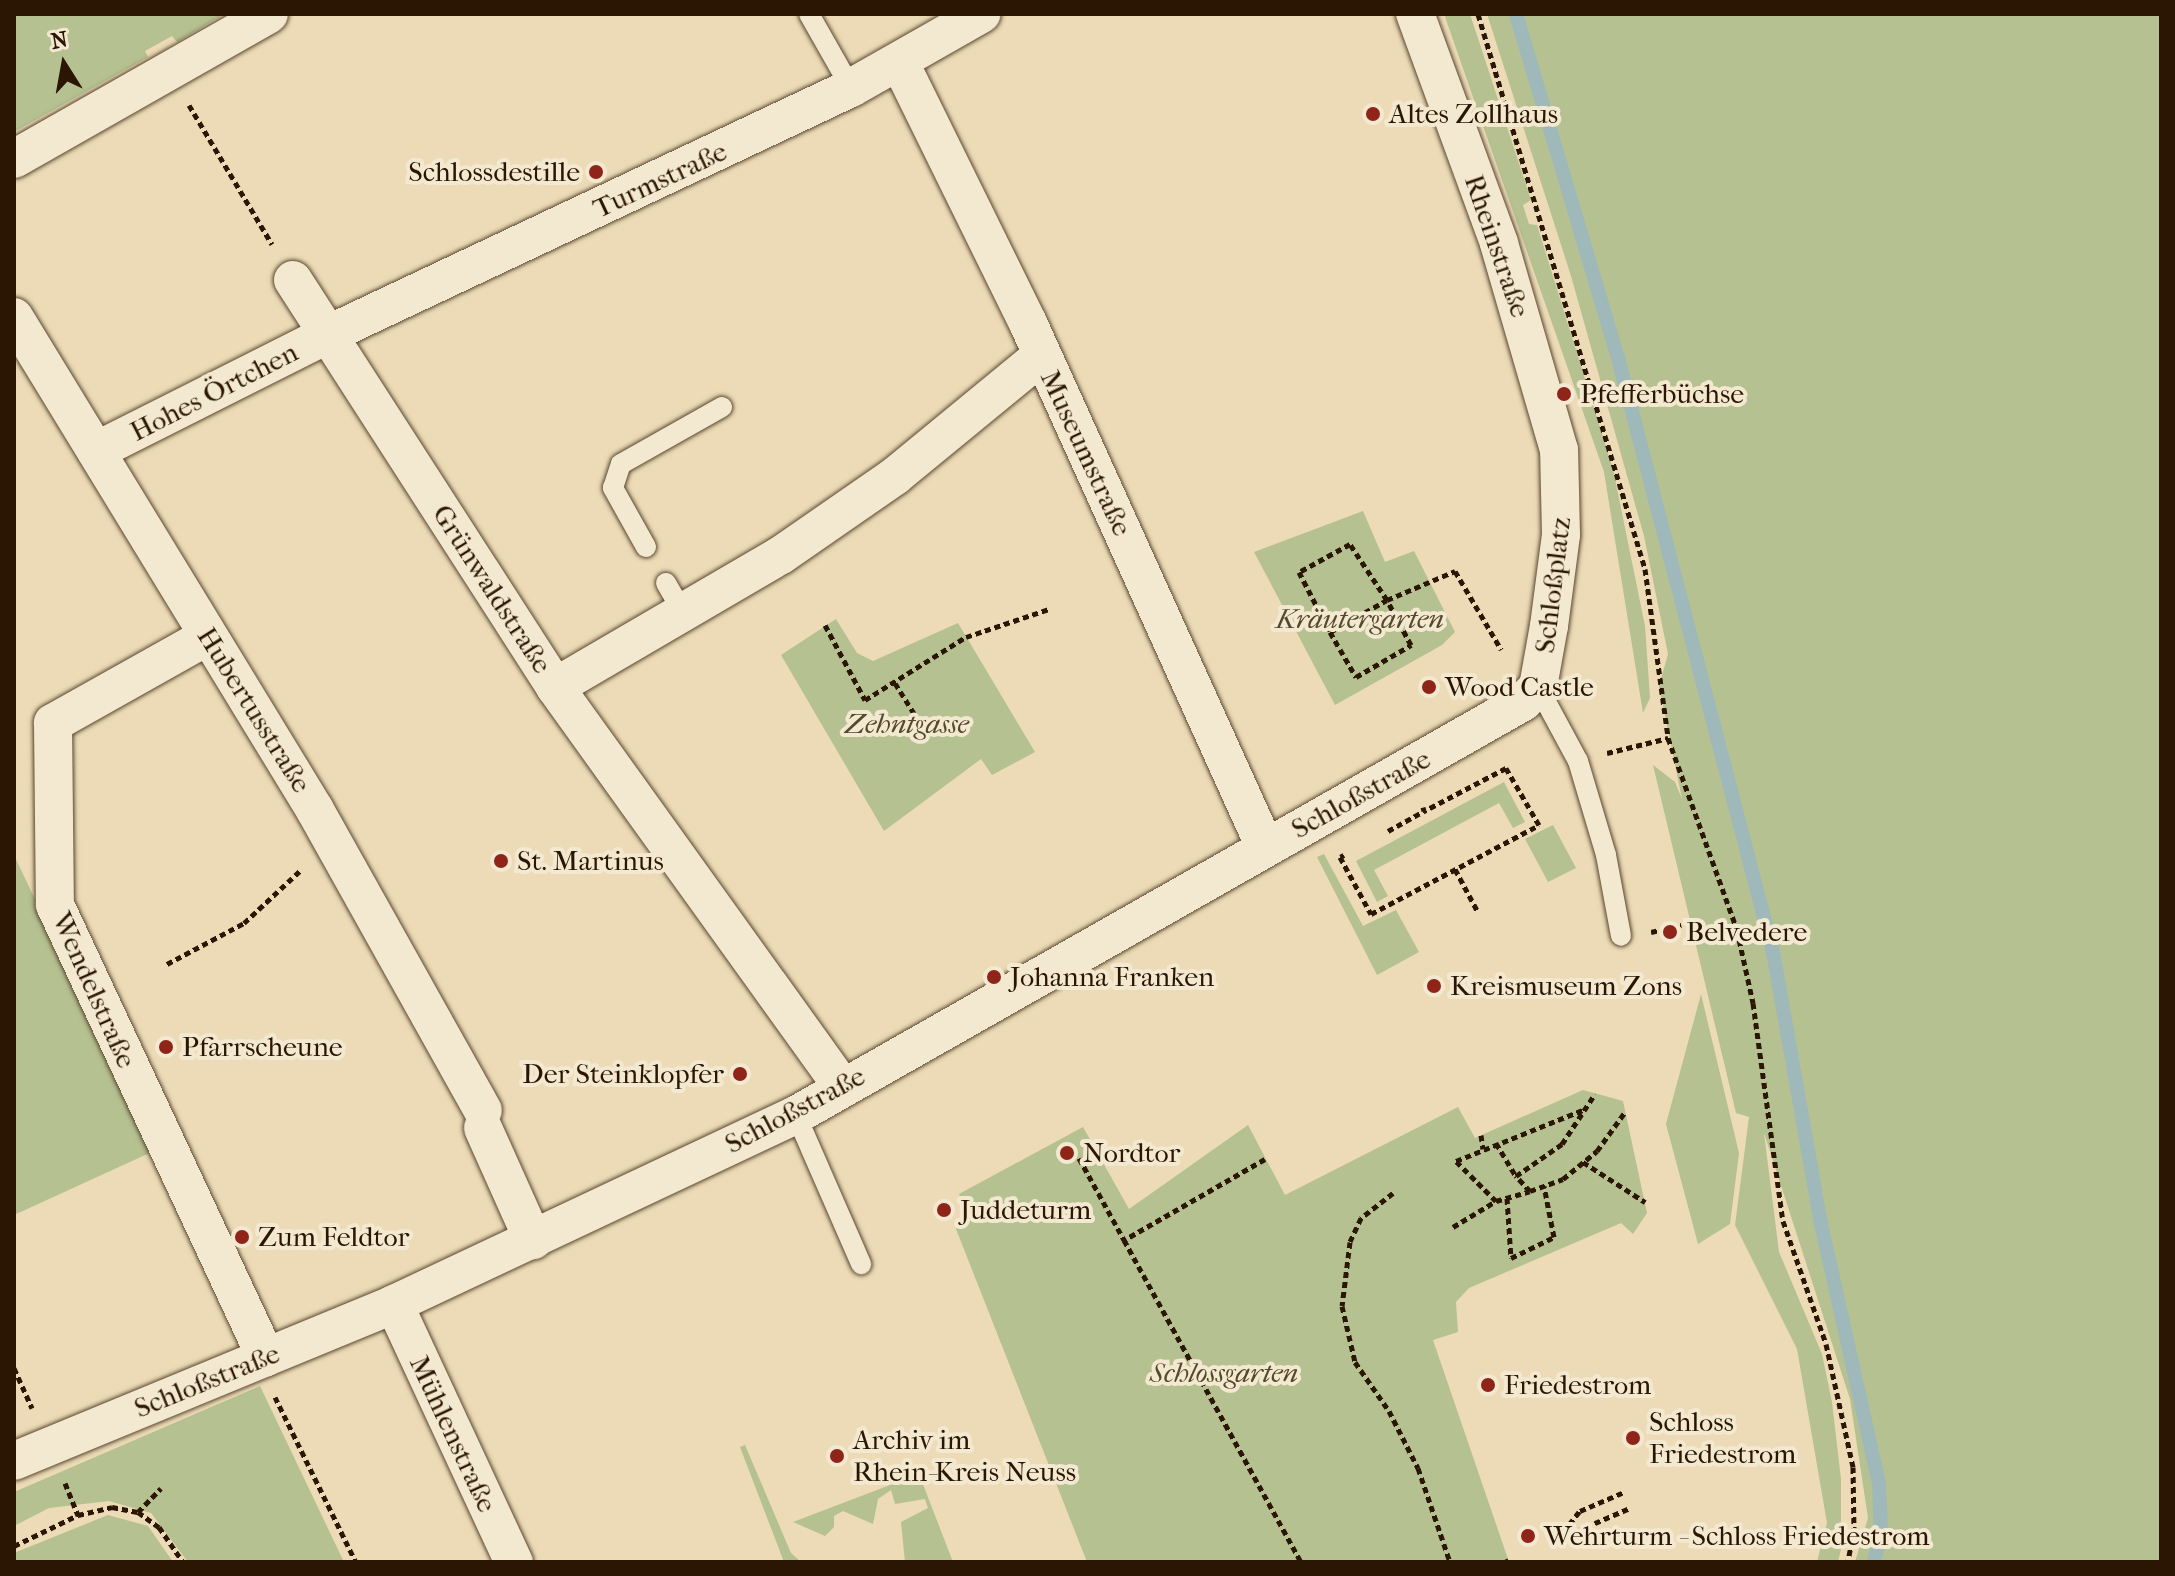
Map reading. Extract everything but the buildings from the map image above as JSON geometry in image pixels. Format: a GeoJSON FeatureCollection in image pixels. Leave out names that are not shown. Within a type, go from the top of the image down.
{"type":"FeatureCollection","features":[{"type":"Feature","properties":{"kind":"street"},"geometry":{"type":"LineString","coordinates":[[14,159],[171,73],[269,14]]}},
{"type":"Feature","properties":{"kind":"street","name":"Turmstraße"},"geometry":{"type":"LineString","coordinates":[[331,333],[851,88],[900,63],[981,14]]}},
{"type":"Feature","properties":{"kind":"street","name":"Rheinstraße"},"geometry":{"type":"LineString","coordinates":[[1415,14],[1499,243],[1539,375],[1564,483]]}},
{"type":"Feature","properties":{"kind":"street","name":"Museumstraße"},"geometry":{"type":"LineString","coordinates":[[900,63],[1041,356],[1265,847]]}},
{"type":"Feature","properties":{"kind":"street","name":"Grünwaldstraße"},"geometry":{"type":"LineString","coordinates":[[293,280],[331,333],[555,687],[842,1086]]}},
{"type":"Feature","properties":{"kind":"street","name":"Hubertusstraße"},"geometry":{"type":"LineString","coordinates":[[14,317],[312,804],[483,1119],[533,1240]]}},
{"type":"Feature","properties":{"kind":"street","name":"Hohes Örtchen"},"geometry":{"type":"LineString","coordinates":[[96,451],[331,333]]}},
{"type":"Feature","properties":{"kind":"street"},"geometry":{"type":"LineString","coordinates":[[555,687],[675,598],[781,555],[895,476],[1041,356]]}},
{"type":"Feature","properties":{"kind":"street","name":"Schloßplatz"},"geometry":{"type":"LineString","coordinates":[[1538,687],[1564,483]]}},
{"type":"Feature","properties":{"kind":"street","name":"Wendelstraße"},"geometry":{"type":"LineString","coordinates":[[208,636],[53,723],[55,905],[262,1359]]}},
{"type":"Feature","properties":{"kind":"street","name":"Schloßstraße"},"geometry":{"type":"LineString","coordinates":[[14,1461],[394,1304],[796,1115],[1265,847],[1496,721],[1538,687]]}},
{"type":"Feature","properties":{"kind":"street","name":"Mühlenstraße"},"geometry":{"type":"LineString","coordinates":[[394,1304],[514,1562]]}},
{"type":"Feature","properties":{"kind":"lane"},"geometry":{"type":"LineString","coordinates":[[809,14],[851,88]]}},
{"type":"Feature","properties":{"kind":"lane"},"geometry":{"type":"LineString","coordinates":[[646,547],[613,488],[621,464],[722,407]]}},
{"type":"Feature","properties":{"kind":"lane"},"geometry":{"type":"LineString","coordinates":[[1538,687],[1578,761],[1606,855],[1621,936]]}},
{"type":"Feature","properties":{"kind":"lane"},"geometry":{"type":"LineString","coordinates":[[796,1115],[861,1264]]}},
{"type":"Feature","properties":{"kind":"path"},"geometry":{"type":"LineString","coordinates":[[1478,14],[1645,569],[1668,738],[1737,930],[1761,1054],[1783,1221],[1843,1407],[1853,1467],[1854,1530],[1848,1562]]}},
{"type":"Feature","properties":{"kind":"path"},"geometry":{"type":"LineString","coordinates":[[171,73],[293,280]]}},
{"type":"Feature","properties":{"kind":"path"},"geometry":{"type":"LineString","coordinates":[[1350,544],[1387,600],[1411,645],[1356,677],[1330,632],[1300,579],[1304,566],[1350,544]]}},
{"type":"Feature","properties":{"kind":"path"},"geometry":{"type":"LineString","coordinates":[[1330,632],[1387,600],[1455,571],[1504,655],[1538,687]]}},
{"type":"Feature","properties":{"kind":"path"},"geometry":{"type":"LineString","coordinates":[[825,625],[865,700],[966,637],[1049,609]]}},
{"type":"Feature","properties":{"kind":"path"},"geometry":{"type":"LineString","coordinates":[[895,683],[914,714]]}},
{"type":"Feature","properties":{"kind":"path"},"geometry":{"type":"LineString","coordinates":[[1578,761],[1668,738]]}},
{"type":"Feature","properties":{"kind":"path"},"geometry":{"type":"LineString","coordinates":[[1352,850],[1340,857],[1371,914],[1539,825],[1506,768],[1376,837]]}},
{"type":"Feature","properties":{"kind":"path"},"geometry":{"type":"LineString","coordinates":[[1403,771],[1424,811]]}},
{"type":"Feature","properties":{"kind":"path"},"geometry":{"type":"LineString","coordinates":[[167,964],[244,923],[269,896],[335,845]]}},
{"type":"Feature","properties":{"kind":"path"},"geometry":{"type":"LineString","coordinates":[[1455,869],[1478,912]]}},
{"type":"Feature","properties":{"kind":"path"},"geometry":{"type":"LineString","coordinates":[[1655,931],[1681,925]]}},
{"type":"Feature","properties":{"kind":"path"},"geometry":{"type":"LineString","coordinates":[[1516,1176],[1562,1144],[1595,1094]]}},
{"type":"Feature","properties":{"kind":"path"},"geometry":{"type":"LineString","coordinates":[[1496,1201],[1456,1161],[1584,1110]]}},
{"type":"Feature","properties":{"kind":"path"},"geometry":{"type":"LineString","coordinates":[[1453,1227],[1496,1201],[1544,1186],[1583,1162],[1625,1112]]}},
{"type":"Feature","properties":{"kind":"path"},"geometry":{"type":"LineString","coordinates":[[1481,1135],[1483,1149]]}},
{"type":"Feature","properties":{"kind":"path"},"geometry":{"type":"LineString","coordinates":[[1496,1143],[1516,1176],[1530,1191]]}},
{"type":"Feature","properties":{"kind":"path"},"geometry":{"type":"LineString","coordinates":[[1079,1158],[1301,1562]]}},
{"type":"Feature","properties":{"kind":"path"},"geometry":{"type":"LineString","coordinates":[[1124,1240],[1265,1159]]}},
{"type":"Feature","properties":{"kind":"path"},"geometry":{"type":"LineString","coordinates":[[1583,1162],[1645,1202]]}},
{"type":"Feature","properties":{"kind":"path"},"geometry":{"type":"LineString","coordinates":[[1507,1198],[1511,1258],[1554,1237],[1544,1186]]}},
{"type":"Feature","properties":{"kind":"path"},"geometry":{"type":"LineString","coordinates":[[1393,1193],[1361,1218],[1350,1242],[1342,1306],[1355,1362],[1389,1411],[1418,1468],[1450,1562]]}},
{"type":"Feature","properties":{"kind":"path"},"geometry":{"type":"LineString","coordinates":[[262,1359],[356,1562]]}},
{"type":"Feature","properties":{"kind":"path"},"geometry":{"type":"LineString","coordinates":[[138,1512],[161,1488]]}},
{"type":"Feature","properties":{"kind":"path"},"geometry":{"type":"LineString","coordinates":[[1624,1492],[1580,1511],[1557,1540],[1630,1508]]}},
{"type":"Feature","properties":{"kind":"path"},"geometry":{"type":"LineString","coordinates":[[72,1501],[78,1515]]}},
{"type":"Feature","properties":{"kind":"path"},"geometry":{"type":"LineString","coordinates":[[14,1546],[78,1515],[112,1507],[138,1512],[159,1527],[183,1562]]}},
{"type":"Feature","properties":{"kind":"green space"},"geometry":{"type":"Polygon","coordinates":[[[14,14],[224,14],[177,42],[172,36],[145,51],[148,57],[14,132],[14,14]]]}},
{"type":"Feature","properties":{"kind":"green space"},"geometry":{"type":"Polygon","coordinates":[[[1444,14],[1470,14],[1531,200],[1523,205],[1529,224],[1537,225],[1613,469],[1645,626],[1650,698],[1643,713],[1604,472],[1444,14]]]}},
{"type":"Feature","properties":{"kind":"green space"},"geometry":{"type":"Polygon","coordinates":[[[1487,14],[2161,14],[2161,1562],[1855,1562],[1868,1518],[1850,1399],[1764,1133],[1779,1252],[1822,1354],[1832,1402],[1841,1479],[1841,1549],[1838,1562],[1817,1562],[1827,1523],[1797,1349],[1735,1225],[1749,1117],[1736,1113],[1653,765],[1675,782],[1682,799],[1659,686],[1668,654],[1644,536],[1571,276],[1487,14]]]}},
{"type":"Feature","properties":{"kind":"green space","name":"Kräutergarten"},"geometry":{"type":"Polygon","coordinates":[[[1363,511],[1385,562],[1414,551],[1455,632],[1442,645],[1335,705],[1254,552],[1363,511]]]}},
{"type":"Feature","properties":{"kind":"green space","name":"Zehntgasse"},"geometry":{"type":"Polygon","coordinates":[[[836,619],[857,653],[873,661],[958,623],[1035,752],[992,775],[981,759],[884,831],[781,655],[836,619]]]}},
{"type":"Feature","properties":{"kind":"green space"},"geometry":{"type":"Polygon","coordinates":[[[1504,782],[1525,822],[1513,828],[1499,803],[1374,870],[1388,896],[1377,902],[1356,861],[1504,782]]]}},
{"type":"Feature","properties":{"kind":"green space"},"geometry":{"type":"Polygon","coordinates":[[[1553,825],[1576,868],[1548,882],[1525,839],[1553,825]]]}},
{"type":"Feature","properties":{"kind":"green space"},"geometry":{"type":"Polygon","coordinates":[[[1324,854],[1363,926],[1396,910],[1419,952],[1377,975],[1317,857],[1324,854]]]}},
{"type":"Feature","properties":{"kind":"green space"},"geometry":{"type":"Polygon","coordinates":[[[14,855],[154,1151],[14,1215],[14,855]]]}},
{"type":"Feature","properties":{"kind":"green space"},"geometry":{"type":"Polygon","coordinates":[[[1701,994],[1739,1153],[1730,1224],[1698,1244],[1666,1124],[1701,994]]]}},
{"type":"Feature","properties":{"kind":"green space","name":"Schlossgarten"},"geometry":{"type":"Polygon","coordinates":[[[1583,1090],[1623,1101],[1647,1213],[1633,1234],[1621,1223],[1469,1288],[1456,1302],[1458,1332],[1433,1340],[1509,1562],[1087,1562],[956,1229],[966,1214],[959,1194],[1083,1127],[1129,1209],[1248,1125],[1285,1195],[1458,1107],[1475,1138],[1583,1090]]]}},
{"type":"Feature","properties":{"kind":"green space"},"geometry":{"type":"Polygon","coordinates":[[[260,1386],[344,1562],[188,1562],[151,1513],[109,1501],[49,1508],[14,1526],[14,1492],[260,1386]]]}},
{"type":"Feature","properties":{"kind":"green space"},"geometry":{"type":"Polygon","coordinates":[[[745,1445],[791,1553],[801,1562],[784,1562],[740,1447],[745,1445]]]}},
{"type":"Feature","properties":{"kind":"green space"},"geometry":{"type":"Polygon","coordinates":[[[919,1474],[953,1562],[905,1562],[901,1522],[928,1508],[925,1499],[895,1504],[891,1490],[878,1499],[873,1524],[843,1511],[834,1516],[834,1527],[825,1536],[793,1522],[919,1474]]]}},
{"type":"Feature","properties":{"kind":"green space"},"geometry":{"type":"Polygon","coordinates":[[[108,1515],[148,1526],[173,1562],[14,1562],[14,1553],[108,1515]]]}},
{"type":"Feature","properties":{"kind":"waterway"},"geometry":{"type":"LineString","coordinates":[[1516,14],[1617,354],[1773,952],[1821,1224],[1879,1483],[1881,1532],[1874,1562]]}},
{"type":"Feature","properties":{"kind":"place","name":"Altes Zollhaus"},"geometry":{"type":"Point","coordinates":[1373,114]}},
{"type":"Feature","properties":{"kind":"place","name":"Schlossdestille"},"geometry":{"type":"Point","coordinates":[596,172]}},
{"type":"Feature","properties":{"kind":"place","name":"Pfefferbüchse"},"geometry":{"type":"Point","coordinates":[1564,394]}},
{"type":"Feature","properties":{"kind":"place","name":"Wood Castle"},"geometry":{"type":"Point","coordinates":[1429,687]}},
{"type":"Feature","properties":{"kind":"place","name":"St. Martinus"},"geometry":{"type":"Point","coordinates":[501,861]}},
{"type":"Feature","properties":{"kind":"place","name":"Belvedere"},"geometry":{"type":"Point","coordinates":[1670,932]}},
{"type":"Feature","properties":{"kind":"place","name":"Johanna Franken"},"geometry":{"type":"Point","coordinates":[994,977]}},
{"type":"Feature","properties":{"kind":"place","name":"Kreismuseum Zons"},"geometry":{"type":"Point","coordinates":[1434,986]}},
{"type":"Feature","properties":{"kind":"place","name":"Pfarrscheune"},"geometry":{"type":"Point","coordinates":[166,1047]}},
{"type":"Feature","properties":{"kind":"place","name":"Der Steinklopfer"},"geometry":{"type":"Point","coordinates":[740,1074]}},
{"type":"Feature","properties":{"kind":"place","name":"Nordtor"},"geometry":{"type":"Point","coordinates":[1067,1153]}},
{"type":"Feature","properties":{"kind":"place","name":"Juddeturm"},"geometry":{"type":"Point","coordinates":[944,1210]}},
{"type":"Feature","properties":{"kind":"place","name":"Zum Feldtor"},"geometry":{"type":"Point","coordinates":[242,1237]}},
{"type":"Feature","properties":{"kind":"place","name":"Friedestrom"},"geometry":{"type":"Point","coordinates":[1488,1385]}},
{"type":"Feature","properties":{"kind":"place","name":"Schloss Friedestrom"},"geometry":{"type":"Point","coordinates":[1633,1438]}},
{"type":"Feature","properties":{"kind":"place","name":"Archiv im Rhein-Kreis Neuss"},"geometry":{"type":"Point","coordinates":[837,1456]}},
{"type":"Feature","properties":{"kind":"place","name":"Wehrturm - Schloss Friedestrom"},"geometry":{"type":"Point","coordinates":[1528,1536]}}]}
